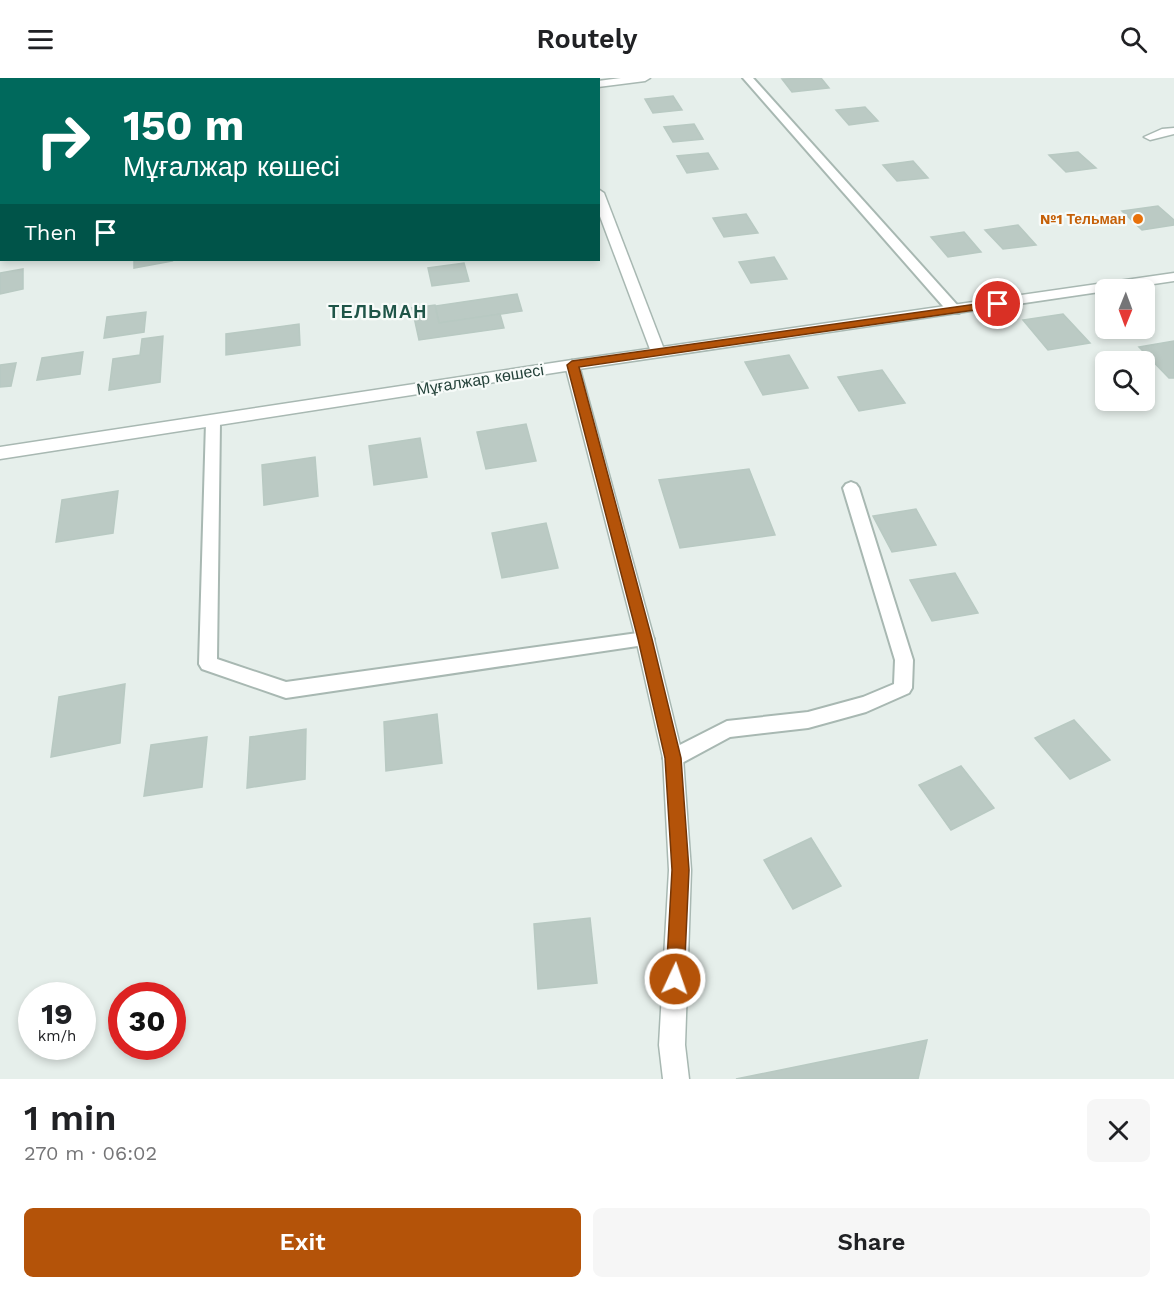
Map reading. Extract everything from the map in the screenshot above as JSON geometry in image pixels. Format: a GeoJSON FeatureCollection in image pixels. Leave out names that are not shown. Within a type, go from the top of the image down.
{"type":"FeatureCollection","features":[{"type":"Feature","properties":{"kind":"street"},"geometry":{"type":"LineString","coordinates":[[600,84],[645,78]]}},
{"type":"Feature","properties":{"kind":"street"},"geometry":{"type":"LineString","coordinates":[[1150,137],[1166,131],[1174,131]]}},
{"type":"Feature","properties":{"kind":"street"},"geometry":{"type":"LineString","coordinates":[[600,198],[658,352]]}},
{"type":"Feature","properties":{"kind":"street","name":"Мұғалжар көшесі"},"geometry":{"type":"LineString","coordinates":[[0,453],[658,352],[1174,277]]}},
{"type":"Feature","properties":{"kind":"street"},"geometry":{"type":"LineString","coordinates":[[572,365],[645,639],[673,758],[681,870],[672,1045],[676,1079]]}},
{"type":"Feature","properties":{"kind":"lane"},"geometry":{"type":"LineString","coordinates":[[748,78],[954,310]]}},
{"type":"Feature","properties":{"kind":"lane"},"geometry":{"type":"LineString","coordinates":[[213,422],[208,664],[286,690],[645,639]]}},
{"type":"Feature","properties":{"kind":"lane"},"geometry":{"type":"LineString","coordinates":[[673,758],[727,729],[808,720],[866,704],[903,688],[904,660],[851,488]]}},
{"type":"Feature","properties":{"kind":"building"},"geometry":{"type":"Polygon","coordinates":[[[821,78],[829,88],[792,92],[782,79],[821,78]]]}},
{"type":"Feature","properties":{"kind":"building"},"geometry":{"type":"Polygon","coordinates":[[[673,96],[682,110],[653,113],[645,99],[673,96]]]}},
{"type":"Feature","properties":{"kind":"building"},"geometry":{"type":"Polygon","coordinates":[[[865,107],[878,121],[849,125],[836,110],[865,107]]]}},
{"type":"Feature","properties":{"kind":"building"},"geometry":{"type":"Polygon","coordinates":[[[694,124],[703,139],[673,142],[664,127],[694,124]]]}},
{"type":"Feature","properties":{"kind":"building"},"geometry":{"type":"Polygon","coordinates":[[[1078,152],[1096,168],[1066,172],[1049,155],[1078,152]]]}},
{"type":"Feature","properties":{"kind":"building"},"geometry":{"type":"Polygon","coordinates":[[[708,153],[718,169],[687,173],[677,156],[708,153]]]}},
{"type":"Feature","properties":{"kind":"building"},"geometry":{"type":"Polygon","coordinates":[[[913,161],[928,178],[897,181],[883,165],[913,161]]]}},
{"type":"Feature","properties":{"kind":"building"},"geometry":{"type":"Polygon","coordinates":[[[1158,206],[1174,220],[1174,225],[1142,230],[1122,211],[1158,206]]]}},
{"type":"Feature","properties":{"kind":"building"},"geometry":{"type":"Polygon","coordinates":[[[746,214],[758,233],[724,237],[713,218],[746,214]]]}},
{"type":"Feature","properties":{"kind":"building"},"geometry":{"type":"Polygon","coordinates":[[[1018,225],[1036,245],[1003,249],[985,230],[1018,225]]]}},
{"type":"Feature","properties":{"kind":"building"},"geometry":{"type":"Polygon","coordinates":[[[964,232],[981,252],[948,257],[931,237],[964,232]]]}},
{"type":"Feature","properties":{"kind":"building"},"geometry":{"type":"Polygon","coordinates":[[[774,257],[787,279],[751,283],[739,262],[774,257]]]}},
{"type":"Feature","properties":{"kind":"building"},"geometry":{"type":"Polygon","coordinates":[[[134,261],[172,261],[134,268],[134,261]]]}},
{"type":"Feature","properties":{"kind":"building"},"geometry":{"type":"Polygon","coordinates":[[[464,263],[469,281],[432,286],[428,268],[464,263]]]}},
{"type":"Feature","properties":{"kind":"building"},"geometry":{"type":"Polygon","coordinates":[[[23,269],[23,289],[0,294],[0,273],[23,269]]]}},
{"type":"Feature","properties":{"kind":"building"},"geometry":{"type":"Polygon","coordinates":[[[517,294],[522,311],[439,323],[435,306],[517,294]]]}},
{"type":"Feature","properties":{"kind":"building"},"geometry":{"type":"Polygon","coordinates":[[[435,305],[439,323],[500,314],[504,328],[419,340],[412,308],[435,305]]]}},
{"type":"Feature","properties":{"kind":"building"},"geometry":{"type":"Polygon","coordinates":[[[146,312],[144,332],[104,338],[107,317],[146,312]]]}},
{"type":"Feature","properties":{"kind":"building"},"geometry":{"type":"Polygon","coordinates":[[[1063,314],[1090,343],[1048,350],[1023,320],[1063,314]]]}},
{"type":"Feature","properties":{"kind":"building"},"geometry":{"type":"Polygon","coordinates":[[[299,324],[300,345],[226,355],[226,334],[299,324]]]}},
{"type":"Feature","properties":{"kind":"building"},"geometry":{"type":"Polygon","coordinates":[[[163,336],[160,382],[109,390],[113,359],[140,355],[142,339],[163,336]]]}},
{"type":"Feature","properties":{"kind":"building"},"geometry":{"type":"Polygon","coordinates":[[[1174,341],[1174,378],[1169,378],[1155,364],[1155,351],[1143,351],[1139,347],[1174,341]]]}},
{"type":"Feature","properties":{"kind":"building"},"geometry":{"type":"Polygon","coordinates":[[[83,352],[80,374],[37,380],[42,358],[83,352]]]}},
{"type":"Feature","properties":{"kind":"building"},"geometry":{"type":"Polygon","coordinates":[[[789,355],[808,388],[763,395],[745,362],[789,355]]]}},
{"type":"Feature","properties":{"kind":"building"},"geometry":{"type":"Polygon","coordinates":[[[16,363],[11,386],[0,387],[0,365],[16,363]]]}},
{"type":"Feature","properties":{"kind":"building"},"geometry":{"type":"Polygon","coordinates":[[[882,370],[905,403],[859,411],[838,377],[882,370]]]}},
{"type":"Feature","properties":{"kind":"building"},"geometry":{"type":"Polygon","coordinates":[[[526,424],[536,461],[486,469],[477,432],[526,424]]]}},
{"type":"Feature","properties":{"kind":"building"},"geometry":{"type":"Polygon","coordinates":[[[420,438],[427,477],[374,485],[369,446],[420,438]]]}},
{"type":"Feature","properties":{"kind":"building"},"geometry":{"type":"Polygon","coordinates":[[[315,457],[318,496],[264,505],[262,465],[315,457]]]}},
{"type":"Feature","properties":{"kind":"building"},"geometry":{"type":"Polygon","coordinates":[[[749,469],[775,535],[680,548],[659,480],[749,469]]]}},
{"type":"Feature","properties":{"kind":"building"},"geometry":{"type":"Polygon","coordinates":[[[118,491],[113,533],[56,542],[62,500],[118,491]]]}},
{"type":"Feature","properties":{"kind":"building"},"geometry":{"type":"Polygon","coordinates":[[[916,509],[936,545],[892,552],[873,516],[916,509]]]}},
{"type":"Feature","properties":{"kind":"building"},"geometry":{"type":"Polygon","coordinates":[[[546,523],[558,568],[502,578],[492,533],[546,523]]]}},
{"type":"Feature","properties":{"kind":"building"},"geometry":{"type":"Polygon","coordinates":[[[955,573],[978,613],[932,621],[910,580],[955,573]]]}},
{"type":"Feature","properties":{"kind":"building"},"geometry":{"type":"Polygon","coordinates":[[[125,684],[120,743],[51,757],[59,697],[125,684]]]}},
{"type":"Feature","properties":{"kind":"building"},"geometry":{"type":"Polygon","coordinates":[[[437,714],[442,763],[386,771],[384,722],[437,714]]]}},
{"type":"Feature","properties":{"kind":"building"},"geometry":{"type":"Polygon","coordinates":[[[1074,720],[1110,760],[1070,779],[1035,738],[1074,720]]]}},
{"type":"Feature","properties":{"kind":"building"},"geometry":{"type":"Polygon","coordinates":[[[306,729],[305,779],[247,788],[250,737],[306,729]]]}},
{"type":"Feature","properties":{"kind":"building"},"geometry":{"type":"Polygon","coordinates":[[[207,737],[202,787],[144,796],[151,745],[207,737]]]}},
{"type":"Feature","properties":{"kind":"building"},"geometry":{"type":"Polygon","coordinates":[[[961,766],[994,808],[951,830],[919,785],[961,766]]]}},
{"type":"Feature","properties":{"kind":"building"},"geometry":{"type":"Polygon","coordinates":[[[811,838],[841,886],[793,909],[764,860],[811,838]]]}},
{"type":"Feature","properties":{"kind":"building"},"geometry":{"type":"Polygon","coordinates":[[[590,918],[597,983],[538,989],[534,924],[590,918]]]}},
{"type":"Feature","properties":{"kind":"building"},"geometry":{"type":"Polygon","coordinates":[[[927,1040],[918,1079],[736,1079],[927,1040]]]}},
{"type":"Feature","properties":{"kind":"place","name":"№1 Тельман"},"geometry":{"type":"Point","coordinates":[1138,219]}},
{"type":"Feature","properties":{"kind":"district","name":"ТЕЛЬМАН"},"geometry":{"type":"Point","coordinates":[378,312]}},
{"type":"Feature","properties":{"kind":"route"},"geometry":{"type":"LineString","coordinates":[[675,979],[681,870],[673,758],[645,639],[572,365],[998,304]]}}]}
